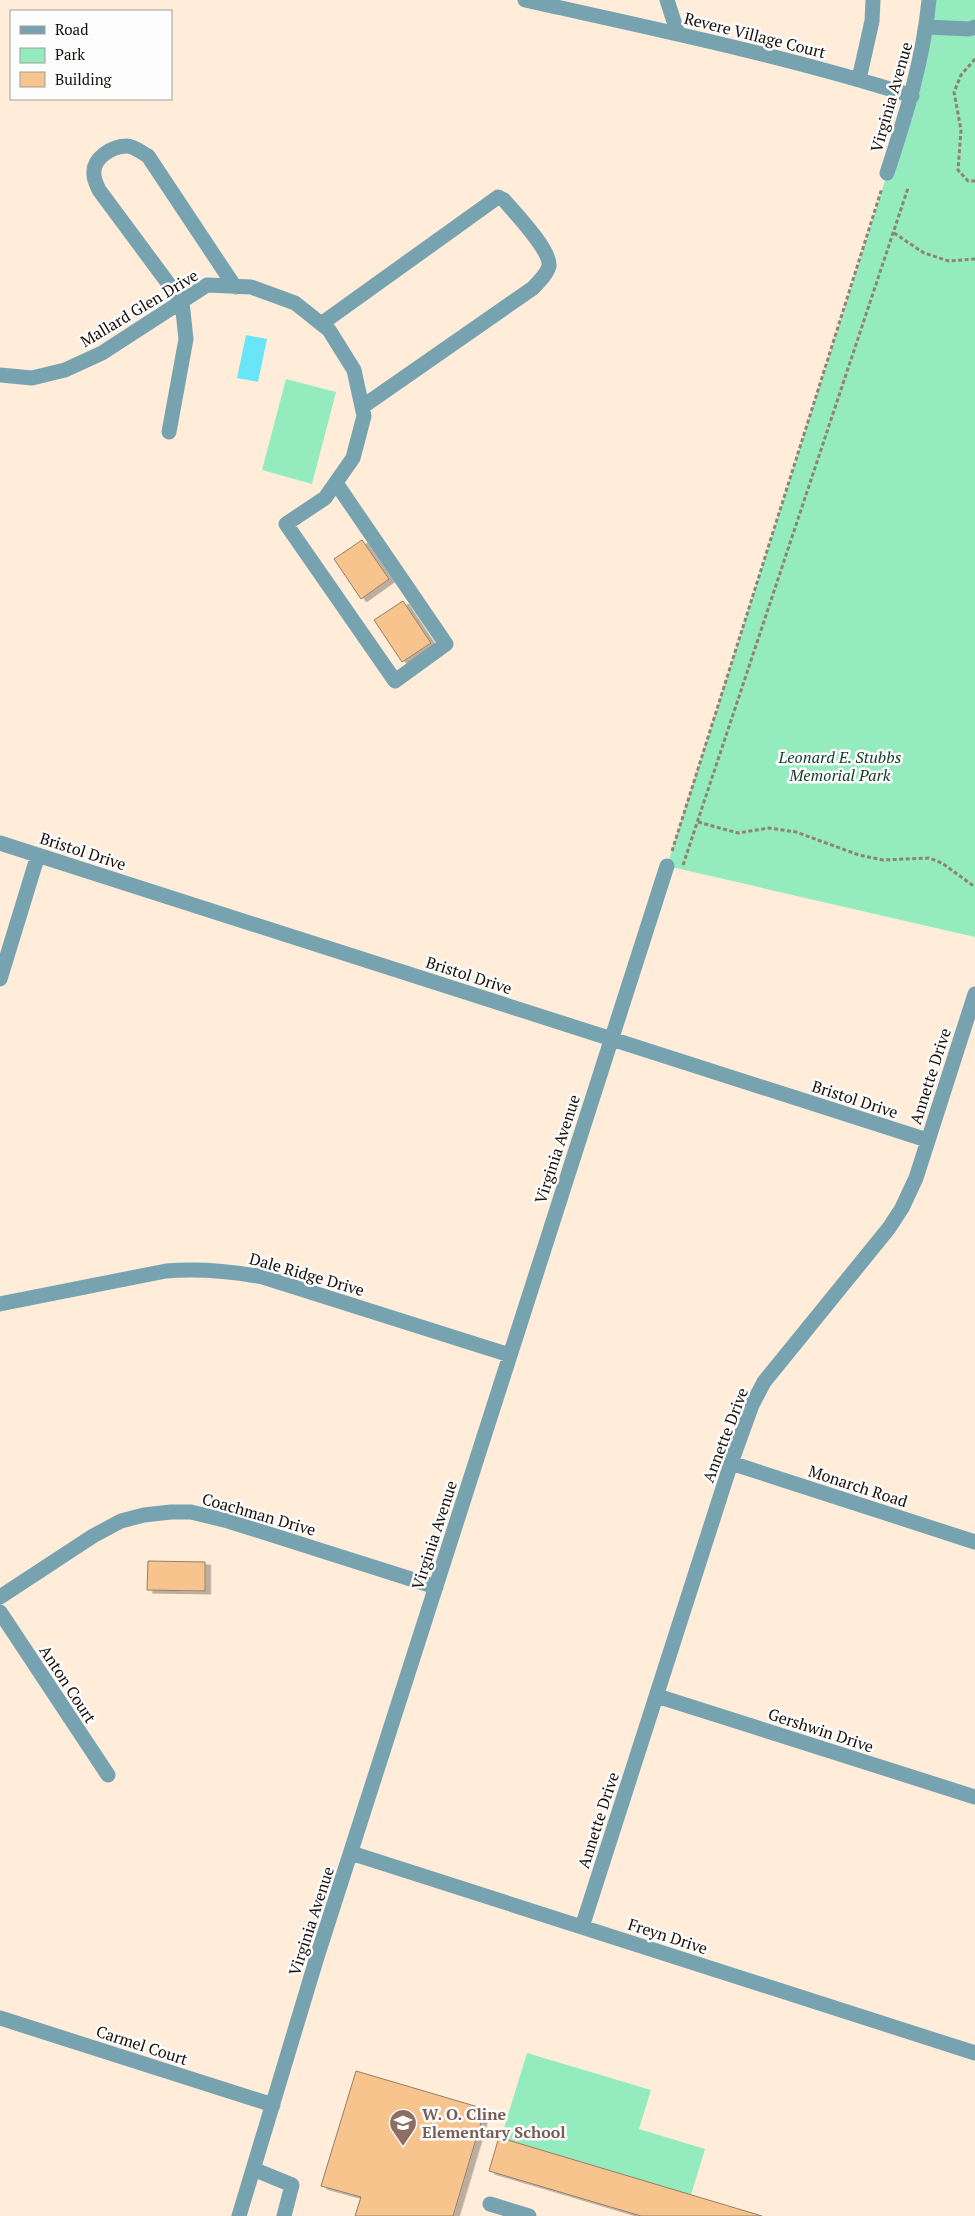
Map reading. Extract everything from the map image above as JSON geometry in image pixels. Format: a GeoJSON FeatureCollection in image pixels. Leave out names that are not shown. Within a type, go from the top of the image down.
{"type":"FeatureCollection","features":[{"type":"Feature","properties":{"kind":"street","name":"Revere Village Court"},"geometry":{"type":"LineString","coordinates":[[525,0],[678,34],[859,79],[912,96]]}},
{"type":"Feature","properties":{"kind":"street"},"geometry":{"type":"LineString","coordinates":[[667,0],[678,34]]}},
{"type":"Feature","properties":{"kind":"street"},"geometry":{"type":"LineString","coordinates":[[859,79],[872,21],[873,0]]}},
{"type":"Feature","properties":{"kind":"street","name":"Virginia Avenue"},"geometry":{"type":"LineString","coordinates":[[887,173],[912,96],[926,27],[929,0]]}},
{"type":"Feature","properties":{"kind":"street"},"geometry":{"type":"LineString","coordinates":[[926,27],[969,29],[975,26]]}},
{"type":"Feature","properties":{"kind":"street"},"geometry":{"type":"LineString","coordinates":[[169,432],[186,339],[182,302],[99,190],[94,174],[96,162],[104,154],[127,146],[148,156],[235,286]]}},
{"type":"Feature","properties":{"kind":"street"},"geometry":{"type":"LineString","coordinates":[[321,324],[498,197],[504,200],[536,239],[548,259],[546,272],[533,288],[362,407]]}},
{"type":"Feature","properties":{"kind":"street","name":"Mallard Glen Drive"},"geometry":{"type":"LineString","coordinates":[[0,375],[32,378],[65,370],[102,353],[207,285],[251,287],[295,303],[329,330],[354,370],[364,416],[353,458],[336,483],[325,498],[286,524],[395,681],[446,644],[336,483]]}},
{"type":"Feature","properties":{"kind":"street","name":"Bristol Drive"},"geometry":{"type":"LineString","coordinates":[[0,843],[927,1140]]}},
{"type":"Feature","properties":{"kind":"street"},"geometry":{"type":"LineString","coordinates":[[0,979],[38,855]]}},
{"type":"Feature","properties":{"kind":"street","name":"Virginia Avenue"},"geometry":{"type":"LineString","coordinates":[[239,2216],[351,1853],[610,1039],[674,868]]}},
{"type":"Feature","properties":{"kind":"street","name":"Annette Drive"},"geometry":{"type":"LineString","coordinates":[[582,1927],[731,1463],[752,1405],[764,1382],[889,1228],[902,1208],[916,1178],[975,994]]}},
{"type":"Feature","properties":{"kind":"street","name":"Dale Ridge Drive"},"geometry":{"type":"LineString","coordinates":[[0,1304],[166,1271],[192,1269],[230,1271],[263,1277],[510,1355]]}},
{"type":"Feature","properties":{"kind":"street","name":"Monarch Road"},"geometry":{"type":"LineString","coordinates":[[731,1463],[975,1542]]}},
{"type":"Feature","properties":{"kind":"street","name":"Coachman Drive"},"geometry":{"type":"LineString","coordinates":[[0,1597],[93,1536],[121,1521],[144,1515],[171,1512],[191,1512],[228,1520],[436,1587]]}},
{"type":"Feature","properties":{"kind":"street","name":"Anton Court"},"geometry":{"type":"LineString","coordinates":[[0,1612],[108,1775]]}},
{"type":"Feature","properties":{"kind":"street","name":"Gershwin Drive"},"geometry":{"type":"LineString","coordinates":[[656,1696],[975,1797]]}},
{"type":"Feature","properties":{"kind":"street","name":"Freyn Drive"},"geometry":{"type":"LineString","coordinates":[[351,1853],[975,2053]]}},
{"type":"Feature","properties":{"kind":"street","name":"Carmel Court"},"geometry":{"type":"LineString","coordinates":[[0,2018],[273,2105]]}},
{"type":"Feature","properties":{"kind":"street"},"geometry":{"type":"LineString","coordinates":[[253,2169],[292,2185],[284,2216]]}},
{"type":"Feature","properties":{"kind":"street"},"geometry":{"type":"LineString","coordinates":[[490,2204],[529,2216]]}},
{"type":"Feature","properties":{"kind":"path"},"geometry":{"type":"LineString","coordinates":[[975,59],[961,75],[954,92],[961,130],[958,170],[968,181],[975,181]]}},
{"type":"Feature","properties":{"kind":"path"},"geometry":{"type":"LineString","coordinates":[[674,868],[887,173]]}},
{"type":"Feature","properties":{"kind":"path"},"geometry":{"type":"LineString","coordinates":[[674,868],[698,822],[908,188]]}},
{"type":"Feature","properties":{"kind":"path"},"geometry":{"type":"LineString","coordinates":[[894,233],[924,254],[949,261],[975,259]]}},
{"type":"Feature","properties":{"kind":"path"},"geometry":{"type":"LineString","coordinates":[[698,822],[738,833],[769,828],[796,832],[859,855],[883,860],[929,858],[942,863],[975,887]]}},
{"type":"Feature","properties":{"kind":"green space","name":"Leonard E. Stubbs Memorial Park"},"geometry":{"type":"Polygon","coordinates":[[[929,0],[975,0],[975,937],[667,866],[912,96],[929,0]]]}},
{"type":"Feature","properties":{"kind":"green space"},"geometry":{"type":"Polygon","coordinates":[[[286,379],[336,392],[312,484],[262,470],[286,379]]]}},
{"type":"Feature","properties":{"kind":"green space"},"geometry":{"type":"Polygon","coordinates":[[[527,2053],[651,2090],[639,2129],[705,2149],[691,2195],[501,2138],[527,2053]]]}},
{"type":"Feature","properties":{"kind":"water"},"geometry":{"type":"Polygon","coordinates":[[[246,335],[267,339],[258,382],[237,378],[246,335]]]}},
{"type":"Feature","properties":{"kind":"building"},"geometry":{"type":"Polygon","coordinates":[[[362,540],[389,579],[361,599],[334,559],[362,540]]]}},
{"type":"Feature","properties":{"kind":"building"},"geometry":{"type":"Polygon","coordinates":[[[403,601],[431,643],[402,662],[374,620],[403,601]]]}},
{"type":"Feature","properties":{"kind":"building"},"geometry":{"type":"Polygon","coordinates":[[[148,1561],[205,1562],[205,1591],[147,1590],[148,1561]]]}},
{"type":"Feature","properties":{"kind":"building","name":"W. O. Cline Elementary School"},"geometry":{"type":"Polygon","coordinates":[[[356,2071],[485,2109],[453,2216],[355,2216],[361,2197],[321,2186],[356,2071]]]}},
{"type":"Feature","properties":{"kind":"building"},"geometry":{"type":"Polygon","coordinates":[[[499,2137],[762,2216],[641,2216],[489,2171],[499,2137]]]}},
{"type":"Feature","properties":{"kind":"place","name":"W. O. Cline Elementary School"},"geometry":{"type":"Point","coordinates":[403,2147]}}]}
